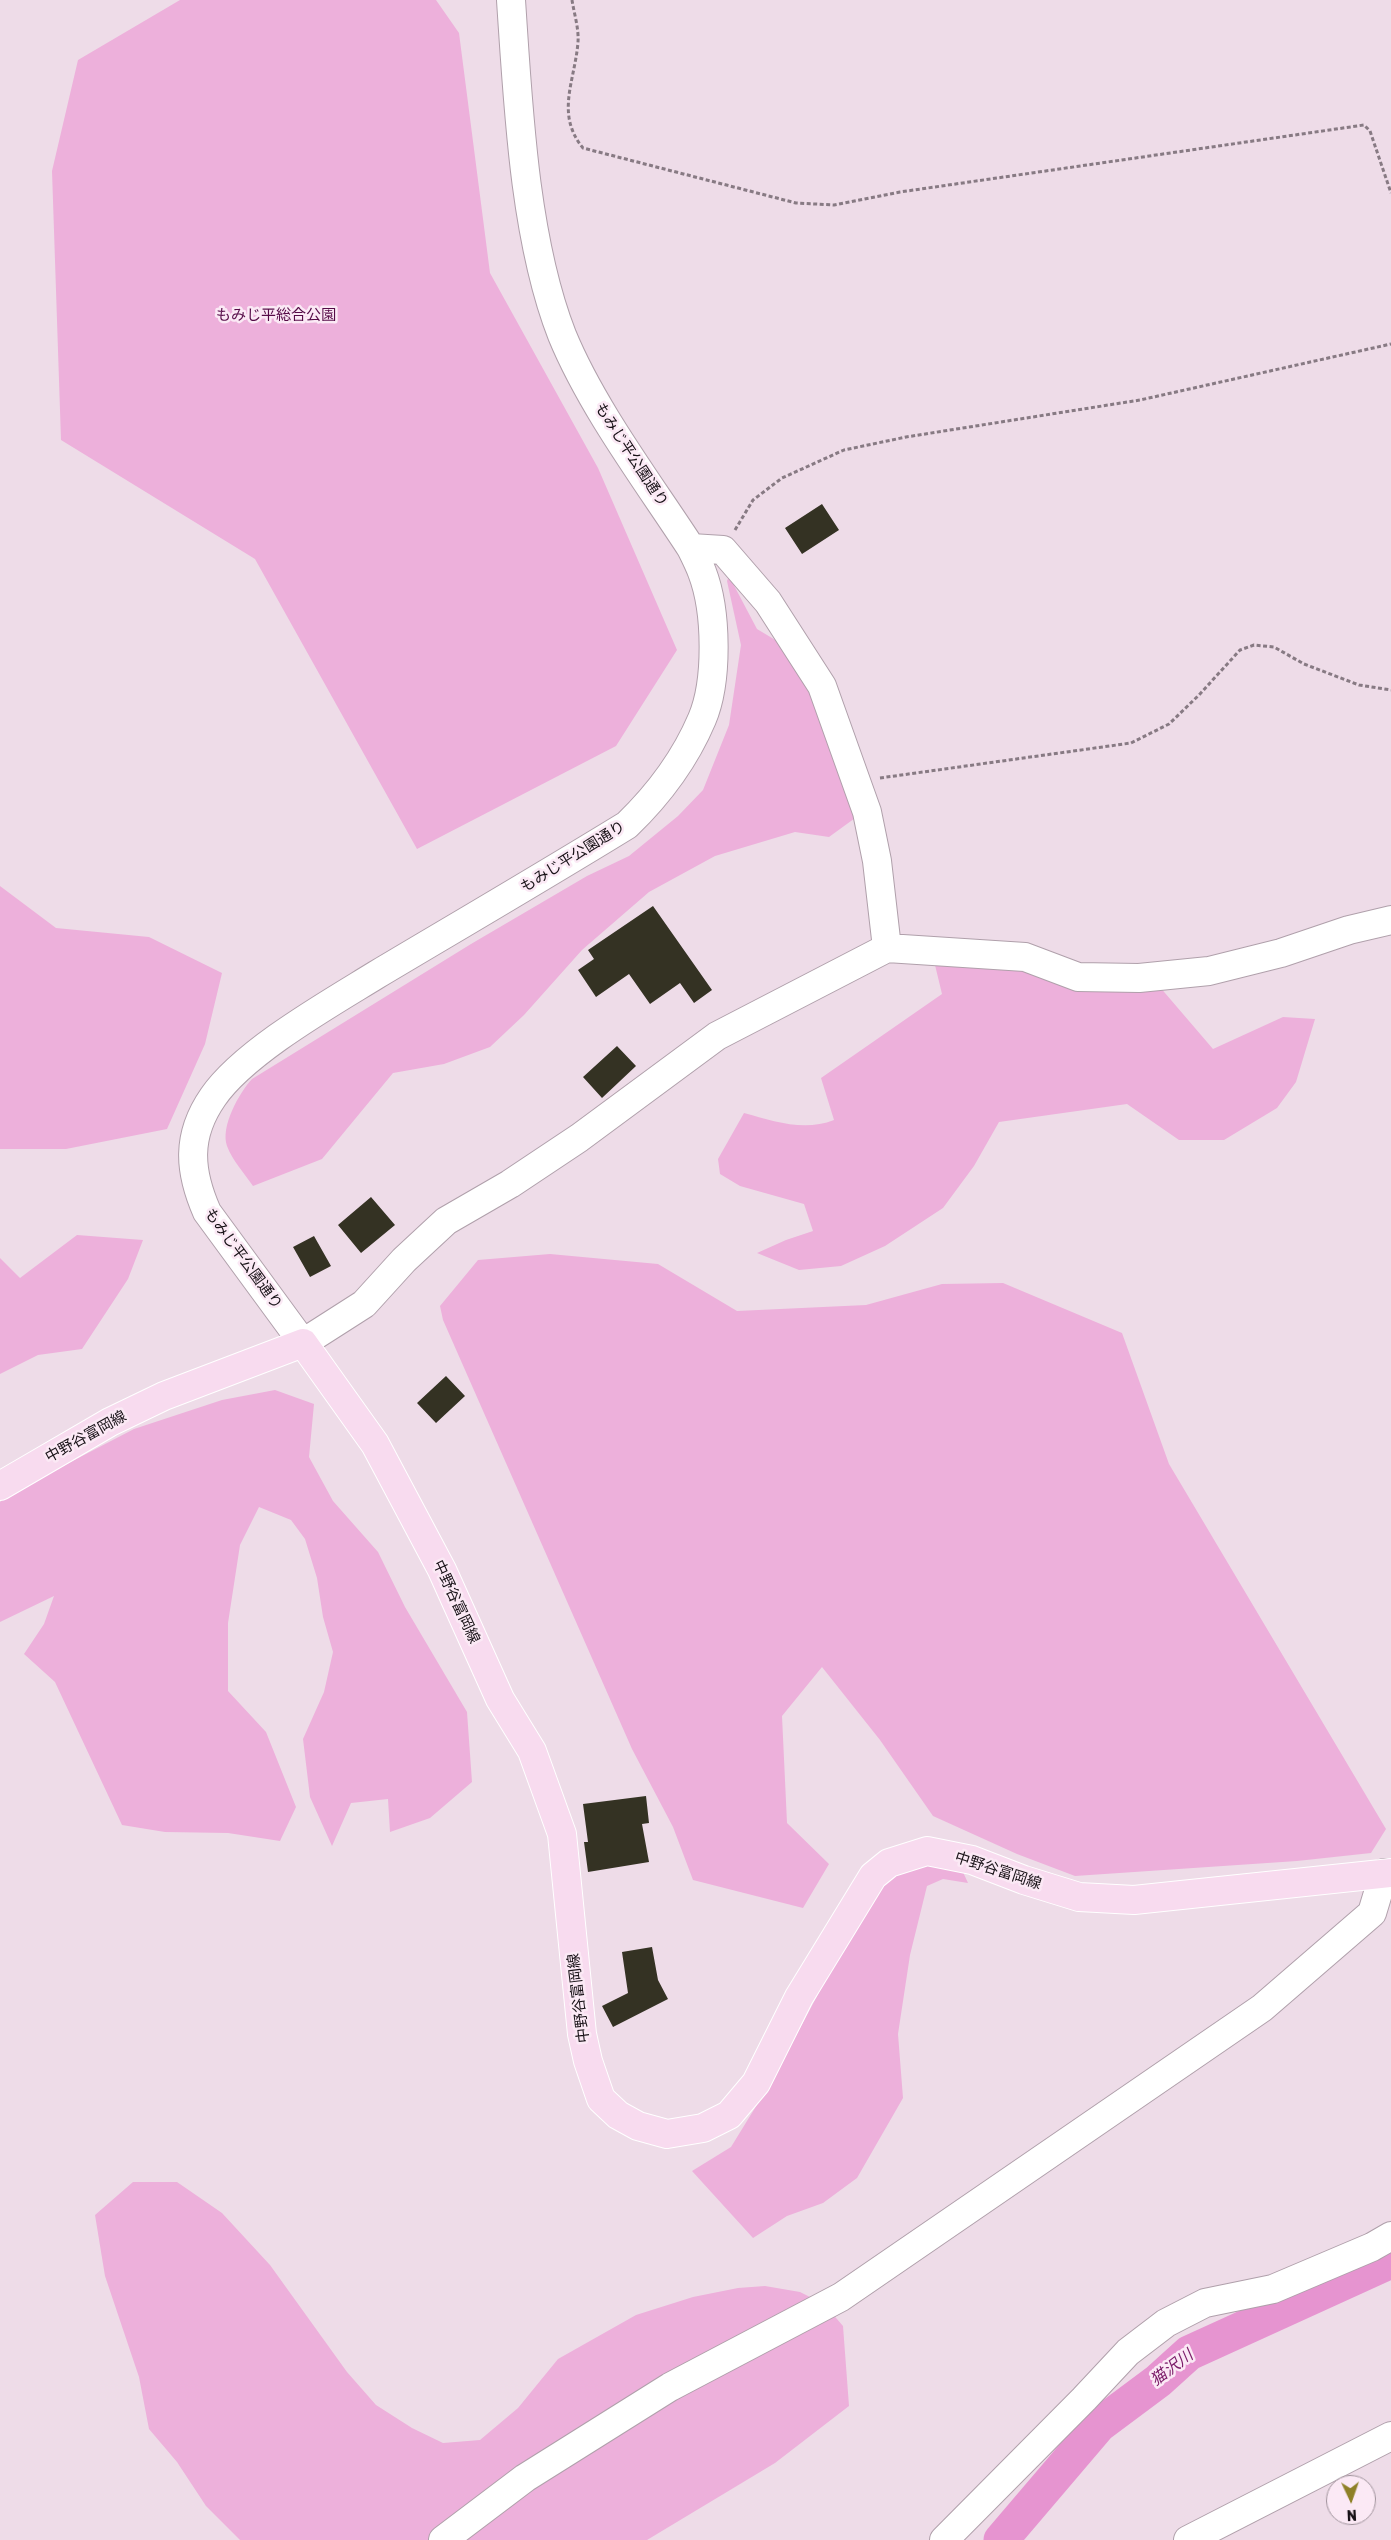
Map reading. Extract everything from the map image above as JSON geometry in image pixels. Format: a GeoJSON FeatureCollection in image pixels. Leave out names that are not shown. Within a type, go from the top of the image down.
{"type":"FeatureCollection","features":[{"type":"Feature","properties":{"kind":"main road","name":"中野谷富岡線"},"geometry":{"type":"LineString","coordinates":[[0,1486],[110,1422],[164,1396],[303,1342],[375,1444],[442,1570],[500,1699],[532,1751],[562,1834],[582,2034],[588,2062],[601,2099],[618,2115],[638,2126],[666,2134],[703,2128],[729,2115],[756,2082],[799,1997],[873,1876],[889,1864],[927,1851],[972,1860],[1024,1880],[1079,1897],[1134,1900],[1388,1873]]}},
{"type":"Feature","properties":{"kind":"street","name":"もみじ平公園通り"},"geometry":{"type":"LineString","coordinates":[[303,1342],[207,1212],[192,1170],[192,1150],[196,1130],[213,1097],[238,1070],[276,1040],[335,1001],[627,825],[651,802],[674,769],[702,719],[709,695],[712,667],[710,611],[702,572],[691,548],[587,387],[562,334],[544,274],[529,203],[511,0]]}},
{"type":"Feature","properties":{"kind":"street"},"geometry":{"type":"LineString","coordinates":[[691,548],[723,550],[768,602],[822,686],[866,812],[877,861],[887,948]]}},
{"type":"Feature","properties":{"kind":"street"},"geometry":{"type":"LineString","coordinates":[[303,1342],[364,1304],[404,1260],[446,1221],[510,1184],[579,1138],[717,1036],[887,948],[1025,957],[1078,977],[1139,978],[1208,971],[1281,953],[1349,930],[1391,920]]}},
{"type":"Feature","properties":{"kind":"street"},"geometry":{"type":"LineString","coordinates":[[443,2540],[525,2478],[670,2387],[841,2297],[1262,2008],[1372,1913],[1388,1873]]}},
{"type":"Feature","properties":{"kind":"street"},"geometry":{"type":"LineString","coordinates":[[944,2540],[1128,2352],[1166,2323],[1206,2303],[1273,2289],[1372,2247],[1391,2236]]}},
{"type":"Feature","properties":{"kind":"street"},"geometry":{"type":"LineString","coordinates":[[1188,2540],[1391,2436]]}},
{"type":"Feature","properties":{"kind":"path"},"geometry":{"type":"LineString","coordinates":[[572,0],[578,40],[567,114],[572,135],[583,148],[796,203],[834,204],[900,192],[1364,125],[1370,131],[1391,193]]}},
{"type":"Feature","properties":{"kind":"path"},"geometry":{"type":"LineString","coordinates":[[723,550],[753,500],[782,478],[844,450],[906,437],[1140,400],[1391,344]]}},
{"type":"Feature","properties":{"kind":"path"},"geometry":{"type":"LineString","coordinates":[[856,782],[1131,742],[1169,724],[1199,695],[1240,650],[1254,646],[1274,647],[1304,664],[1359,685],[1391,690]]}},
{"type":"Feature","properties":{"kind":"green space","name":"もみじ平総合公園"},"geometry":{"type":"Polygon","coordinates":[[[180,0],[436,0],[459,33],[490,273],[598,468],[677,650],[616,746],[417,849],[255,559],[61,440],[52,171],[78,60],[180,0]]]}},
{"type":"Feature","properties":{"kind":"green space"},"geometry":{"type":"Polygon","coordinates":[[[729,576],[757,629],[787,647],[799,661],[862,813],[829,837],[795,832],[715,856],[649,892],[582,950],[524,1015],[490,1047],[444,1064],[393,1073],[322,1159],[253,1186],[232,1156],[227,1146],[226,1138],[228,1120],[237,1101],[252,1079],[471,944],[587,876],[629,856],[678,816],[703,790],[729,725],[741,645],[727,581],[729,576]]]}},
{"type":"Feature","properties":{"kind":"green space"},"geometry":{"type":"Polygon","coordinates":[[[0,886],[56,928],[149,937],[222,973],[205,1044],[167,1129],[66,1149],[0,1149],[0,886]]]}},
{"type":"Feature","properties":{"kind":"green space"},"geometry":{"type":"Polygon","coordinates":[[[974,958],[1159,986],[1213,1049],[1283,1017],[1315,1019],[1296,1082],[1277,1108],[1224,1140],[1179,1140],[1127,1104],[999,1122],[974,1166],[943,1208],[885,1246],[841,1266],[799,1270],[757,1253],[813,1231],[804,1204],[740,1186],[720,1174],[718,1159],[744,1113],[777,1122],[800,1125],[811,1125],[834,1120],[821,1078],[942,994],[935,965],[974,958]]]}},
{"type":"Feature","properties":{"kind":"green space"},"geometry":{"type":"Polygon","coordinates":[[[77,1235],[143,1240],[128,1279],[82,1349],[38,1355],[0,1374],[0,1258],[20,1278],[77,1235]]]}},
{"type":"Feature","properties":{"kind":"green space"},"geometry":{"type":"Polygon","coordinates":[[[550,1254],[658,1264],[737,1311],[866,1305],[942,1284],[1003,1283],[1122,1333],[1169,1464],[1386,1829],[1371,1853],[1297,1861],[1075,1876],[1017,1854],[933,1816],[880,1740],[822,1667],[782,1716],[787,1823],[829,1864],[803,1908],[693,1880],[673,1827],[632,1749],[443,1320],[440,1306],[478,1260],[550,1254]]]}},
{"type":"Feature","properties":{"kind":"green space"},"geometry":{"type":"Polygon","coordinates":[[[275,1390],[314,1404],[309,1457],[333,1501],[378,1552],[405,1607],[467,1712],[472,1782],[430,1818],[390,1832],[388,1799],[351,1803],[332,1846],[310,1797],[303,1739],[324,1692],[333,1652],[323,1617],[317,1578],[305,1539],[291,1520],[259,1507],[240,1545],[228,1623],[228,1691],[266,1732],[296,1807],[280,1841],[228,1833],[165,1832],[122,1825],[55,1682],[24,1654],[44,1624],[54,1596],[0,1622],[0,1502],[11,1493],[134,1429],[222,1400],[275,1390]]]}},
{"type":"Feature","properties":{"kind":"green space"},"geometry":{"type":"Polygon","coordinates":[[[928,1864],[963,1872],[968,1883],[943,1879],[927,1886],[910,1955],[898,2034],[903,2098],[857,2178],[823,2203],[787,2216],[753,2238],[692,2171],[731,2147],[774,2077],[832,1968],[872,1900],[885,1884],[904,1869],[928,1864]]]}},
{"type":"Feature","properties":{"kind":"green space"},"geometry":{"type":"Polygon","coordinates":[[[133,2182],[177,2182],[222,2213],[270,2265],[347,2372],[376,2405],[412,2428],[443,2443],[480,2440],[518,2408],[558,2359],[636,2315],[693,2297],[738,2288],[765,2286],[800,2292],[824,2304],[843,2326],[849,2406],[775,2463],[647,2540],[240,2540],[206,2506],[177,2462],[149,2429],[139,2377],[105,2276],[95,2215],[133,2182]]]}},
{"type":"Feature","properties":{"kind":"building"},"geometry":{"type":"Polygon","coordinates":[[[822,504],[839,530],[802,554],[785,528],[822,504]]]}},
{"type":"Feature","properties":{"kind":"building"},"geometry":{"type":"Polygon","coordinates":[[[653,906],[712,990],[694,1003],[680,983],[650,1004],[629,974],[596,997],[578,970],[594,959],[588,950],[653,906]]]}},
{"type":"Feature","properties":{"kind":"building"},"geometry":{"type":"Polygon","coordinates":[[[617,1046],[636,1066],[602,1098],[583,1077],[617,1046]]]}},
{"type":"Feature","properties":{"kind":"building"},"geometry":{"type":"Polygon","coordinates":[[[371,1197],[395,1225],[361,1253],[338,1225],[371,1197]]]}},
{"type":"Feature","properties":{"kind":"building"},"geometry":{"type":"Polygon","coordinates":[[[314,1236],[331,1266],[310,1277],[293,1247],[314,1236]]]}},
{"type":"Feature","properties":{"kind":"building"},"geometry":{"type":"Polygon","coordinates":[[[446,1376],[465,1396],[436,1423],[417,1403],[446,1376]]]}},
{"type":"Feature","properties":{"kind":"building"},"geometry":{"type":"Polygon","coordinates":[[[646,1796],[649,1823],[642,1824],[649,1862],[588,1872],[584,1842],[588,1842],[583,1804],[646,1796]]]}},
{"type":"Feature","properties":{"kind":"building"},"geometry":{"type":"Polygon","coordinates":[[[652,1947],[658,1980],[668,1999],[613,2027],[602,2006],[628,1993],[622,1952],[652,1947]]]}},
{"type":"Feature","properties":{"kind":"waterway","name":"猫沢川"},"geometry":{"type":"LineString","coordinates":[[1001,2540],[1099,2425],[1158,2381],[1189,2353],[1391,2261]]}}]}
